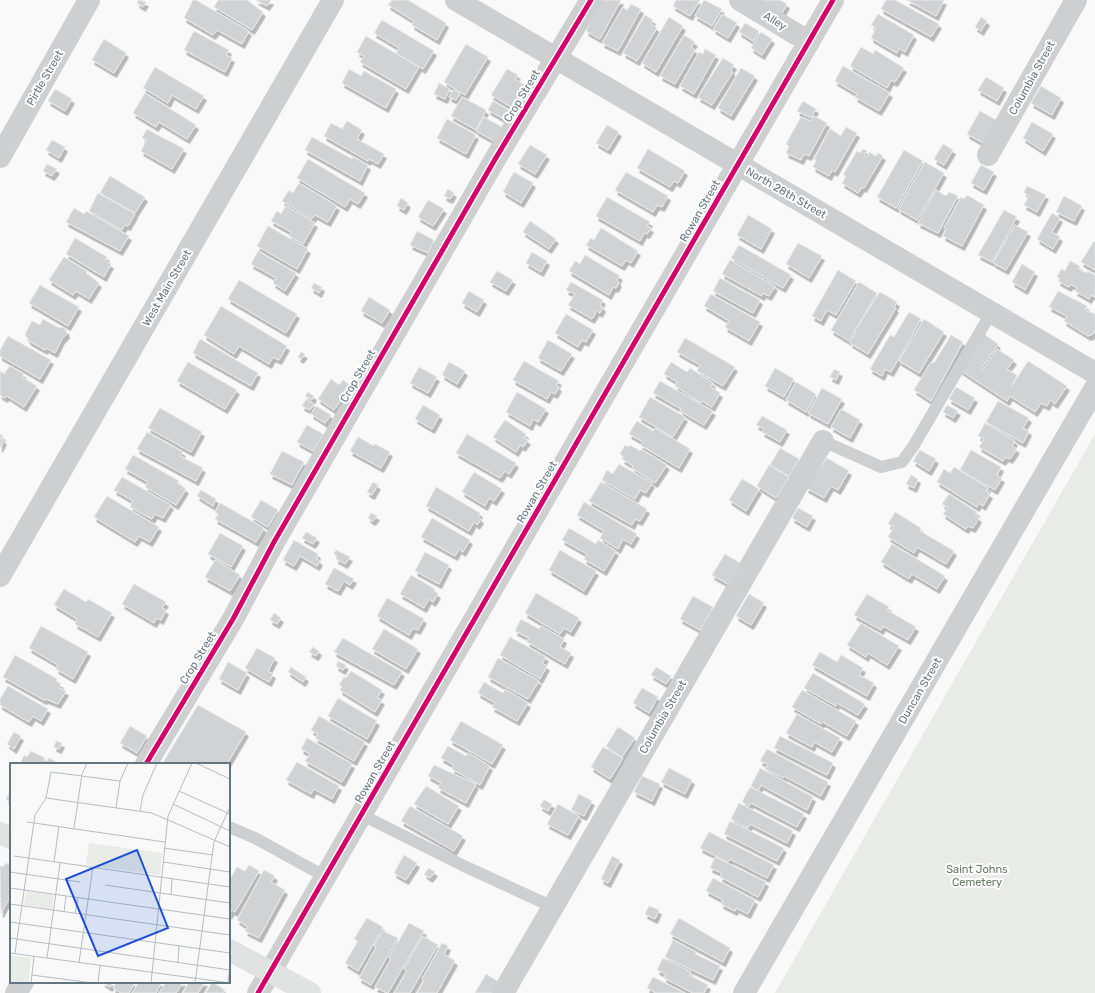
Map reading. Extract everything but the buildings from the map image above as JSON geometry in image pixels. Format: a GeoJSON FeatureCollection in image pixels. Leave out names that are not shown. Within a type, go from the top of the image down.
{"type":"FeatureCollection","features":[{"type":"Feature","properties":{"kind":"street","name":"Pirtle Street"},"geometry":{"type":"LineString","coordinates":[[0,157],[89,0]]}},
{"type":"Feature","properties":{"kind":"street","name":"West Main Street"},"geometry":{"type":"LineString","coordinates":[[0,576],[333,0]]}},
{"type":"Feature","properties":{"kind":"street","name":"Crop Street"},"geometry":{"type":"LineString","coordinates":[[147,763],[233,618],[274,542],[494,161],[590,0]]}},
{"type":"Feature","properties":{"kind":"street","name":"Alley"},"geometry":{"type":"LineString","coordinates":[[740,0],[809,42]]}},
{"type":"Feature","properties":{"kind":"street","name":"Rowan Street"},"geometry":{"type":"LineString","coordinates":[[258,993],[834,0]]}},
{"type":"Feature","properties":{"kind":"street","name":"Columbia Street"},"geometry":{"type":"LineString","coordinates":[[988,155],[1076,0]]}},
{"type":"Feature","properties":{"kind":"street","name":"North 28th Street"},"geometry":{"type":"LineString","coordinates":[[470,3],[556,59],[1095,373]]}},
{"type":"Feature","properties":{"kind":"street","name":"Duncan Street"},"geometry":{"type":"LineString","coordinates":[[744,993],[1095,388]]}},
{"type":"Feature","properties":{"kind":"street","name":"Columbia Street"},"geometry":{"type":"LineString","coordinates":[[503,993],[823,441]]}},
{"type":"Feature","properties":{"kind":"street"},"geometry":{"type":"LineString","coordinates":[[0,833],[10,838]]}},
{"type":"Feature","properties":{"kind":"street"},"geometry":{"type":"LineString","coordinates":[[230,951],[310,993]]}},
{"type":"Feature","properties":{"kind":"street"},"geometry":{"type":"LineString","coordinates":[[16,993],[22,983]]}},
{"type":"Feature","properties":{"kind":"lane"},"geometry":{"type":"LineString","coordinates":[[823,441],[881,467],[902,462],[914,445],[991,313]]}},
{"type":"Feature","properties":{"kind":"lane"},"geometry":{"type":"LineString","coordinates":[[362,815],[471,870],[553,907]]}},
{"type":"Feature","properties":{"kind":"lane"},"geometry":{"type":"LineString","coordinates":[[230,827],[255,838],[326,877]]}},
{"type":"Feature","properties":{"kind":"green space","name":"Saint Johns Cemetery"},"geometry":{"type":"Polygon","coordinates":[[[1095,434],[1095,993],[775,993],[1095,434]]]}},
{"type":"Feature","properties":{"kind":"cycle path"},"geometry":{"type":"LineString","coordinates":[[147,763],[233,619],[274,542],[494,161],[591,0]]}},
{"type":"Feature","properties":{"kind":"cycle path"},"geometry":{"type":"LineString","coordinates":[[258,993],[833,0]]}}]}
